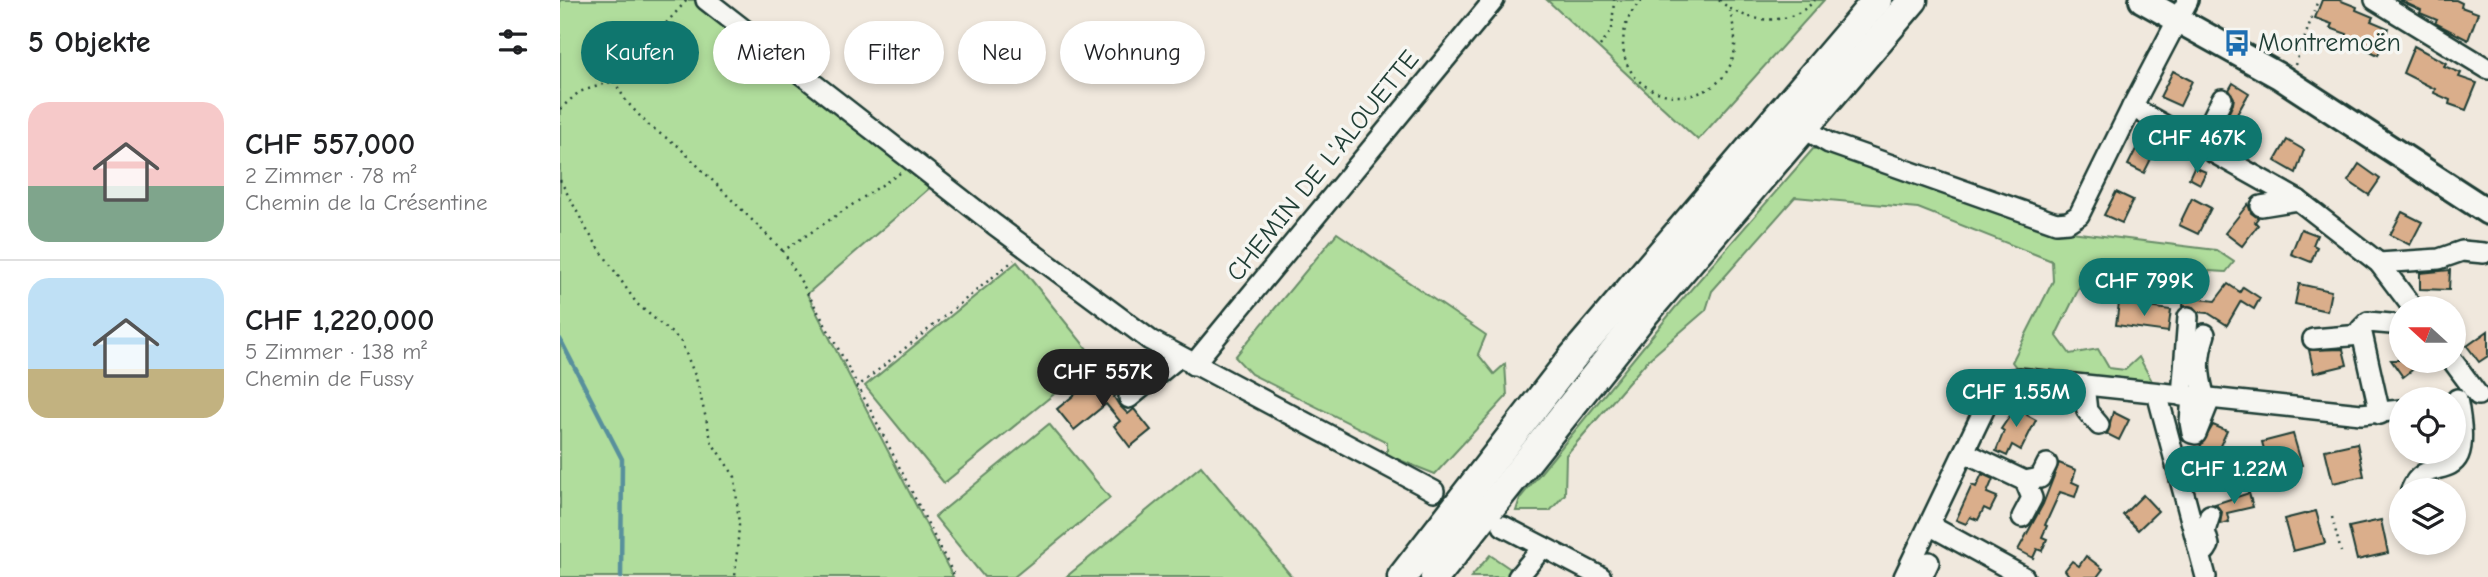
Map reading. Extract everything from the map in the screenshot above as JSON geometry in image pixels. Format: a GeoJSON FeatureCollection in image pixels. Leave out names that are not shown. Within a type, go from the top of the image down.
{"type":"FeatureCollection","features":[{"type":"Feature","properties":{"kind":"highway"},"geometry":{"type":"LineString","coordinates":[[1402,577],[1572,358],[1877,0]]}},
{"type":"Feature","properties":{"kind":"highway"},"geometry":{"type":"LineString","coordinates":[[1435,577],[1593,375],[1913,0]]}},
{"type":"Feature","properties":{"kind":"main road"},"geometry":{"type":"LineString","coordinates":[[2143,0],[2182,9],[2279,76],[2488,212]]}},
{"type":"Feature","properties":{"kind":"street"},"geometry":{"type":"LineString","coordinates":[[706,0],[995,225],[1150,340],[1434,491]]}},
{"type":"Feature","properties":{"kind":"street","name":"CHEMIN DE L'ALOUETTE"},"geometry":{"type":"LineString","coordinates":[[1129,398],[1186,361],[1494,0]]}},
{"type":"Feature","properties":{"kind":"street"},"geometry":{"type":"LineString","coordinates":[[2375,0],[2488,69]]}},
{"type":"Feature","properties":{"kind":"street"},"geometry":{"type":"LineString","coordinates":[[1804,128],[1829,143],[2056,223],[2068,222],[2079,215],[2182,9]]}},
{"type":"Feature","properties":{"kind":"street"},"geometry":{"type":"LineString","coordinates":[[2199,145],[2222,99]]}},
{"type":"Feature","properties":{"kind":"street"},"geometry":{"type":"LineString","coordinates":[[2132,107],[2298,200],[2379,263],[2404,296]]}},
{"type":"Feature","properties":{"kind":"street"},"geometry":{"type":"LineString","coordinates":[[2261,206],[2298,200]]}},
{"type":"Feature","properties":{"kind":"street"},"geometry":{"type":"LineString","coordinates":[[2379,263],[2440,259],[2462,251],[2484,253]]}},
{"type":"Feature","properties":{"kind":"street"},"geometry":{"type":"LineString","coordinates":[[2188,317],[2197,397]]}},
{"type":"Feature","properties":{"kind":"street"},"geometry":{"type":"LineString","coordinates":[[2380,414],[2361,335],[2363,324],[2368,322],[2389,324]]}},
{"type":"Feature","properties":{"kind":"street"},"geometry":{"type":"LineString","coordinates":[[2197,397],[2198,354],[2206,334]]}},
{"type":"Feature","properties":{"kind":"street"},"geometry":{"type":"LineString","coordinates":[[2313,339],[2361,335]]}},
{"type":"Feature","properties":{"kind":"street"},"geometry":{"type":"LineString","coordinates":[[2464,373],[2483,394]]}},
{"type":"Feature","properties":{"kind":"street"},"geometry":{"type":"LineString","coordinates":[[1904,577],[1993,391],[2003,381],[2018,379],[2380,414],[2389,412]]}},
{"type":"Feature","properties":{"kind":"street"},"geometry":{"type":"LineString","coordinates":[[2084,385],[2087,411],[2099,425]]}},
{"type":"Feature","properties":{"kind":"street"},"geometry":{"type":"LineString","coordinates":[[2157,393],[2204,568]]}},
{"type":"Feature","properties":{"kind":"street"},"geometry":{"type":"LineString","coordinates":[[1964,452],[2025,481],[2040,478],[2047,464]]}},
{"type":"Feature","properties":{"kind":"street"},"geometry":{"type":"LineString","coordinates":[[2419,478],[2454,464]]}},
{"type":"Feature","properties":{"kind":"street"},"geometry":{"type":"LineString","coordinates":[[2022,517],[2032,498],[2025,481]]}},
{"type":"Feature","properties":{"kind":"street"},"geometry":{"type":"LineString","coordinates":[[2204,568],[2209,545],[2205,531],[2210,515]]}},
{"type":"Feature","properties":{"kind":"street"},"geometry":{"type":"LineString","coordinates":[[1929,525],[2024,577]]}},
{"type":"Feature","properties":{"kind":"street"},"geometry":{"type":"LineString","coordinates":[[1503,526],[1601,577]]}},
{"type":"Feature","properties":{"kind":"street"},"geometry":{"type":"LineString","coordinates":[[1518,577],[1543,547]]}},
{"type":"Feature","properties":{"kind":"path"},"geometry":{"type":"LineString","coordinates":[[668,21],[687,0]]}},
{"type":"Feature","properties":{"kind":"path"},"geometry":{"type":"LineString","coordinates":[[1600,46],[1612,29],[1614,0]]}},
{"type":"Feature","properties":{"kind":"path"},"geometry":{"type":"LineString","coordinates":[[1642,0],[1627,19],[1623,52],[1631,71],[1645,86],[1679,98],[1695,95],[1713,85],[1729,67],[1734,51],[1730,11]]}},
{"type":"Feature","properties":{"kind":"path"},"geometry":{"type":"LineString","coordinates":[[1719,0],[1730,11],[1768,20],[1791,16],[1815,0]]}},
{"type":"Feature","properties":{"kind":"path"},"geometry":{"type":"LineString","coordinates":[[2295,65],[2318,0]]}},
{"type":"Feature","properties":{"kind":"path"},"geometry":{"type":"LineString","coordinates":[[560,109],[579,92],[602,84]]}},
{"type":"Feature","properties":{"kind":"path"},"geometry":{"type":"LineString","coordinates":[[616,84],[626,101],[650,127],[677,145],[783,251],[831,332],[856,388],[955,577]]}},
{"type":"Feature","properties":{"kind":"path"},"geometry":{"type":"LineString","coordinates":[[783,251],[890,181],[911,160]]}},
{"type":"Feature","properties":{"kind":"path"},"geometry":{"type":"LineString","coordinates":[[560,180],[588,232],[637,304],[680,340],[685,351],[696,378],[712,443],[735,477],[740,526],[734,577]]}},
{"type":"Feature","properties":{"kind":"path"},"geometry":{"type":"LineString","coordinates":[[856,388],[1027,249]]}},
{"type":"Feature","properties":{"kind":"path"},"geometry":{"type":"LineString","coordinates":[[2332,517],[2341,552]]}},
{"type":"Feature","properties":{"kind":"green space"},"geometry":{"type":"Polygon","coordinates":[[[560,0],[698,0],[725,21],[713,21],[713,84],[805,84],[933,185],[807,294],[953,577],[560,577],[560,0]]]}},
{"type":"Feature","properties":{"kind":"green space"},"geometry":{"type":"Polygon","coordinates":[[[1547,0],[1824,0],[1698,140],[1547,0]]]}},
{"type":"Feature","properties":{"kind":"green space"},"geometry":{"type":"Polygon","coordinates":[[[1825,148],[2063,231],[2216,250],[2234,262],[2226,272],[2209,271],[2200,287],[2082,282],[2056,335],[2070,354],[2098,349],[2109,368],[2125,370],[2139,357],[2152,381],[2019,371],[2012,362],[2053,281],[2052,261],[1918,208],[1795,197],[1712,291],[1706,310],[1648,360],[1566,455],[1565,494],[1550,511],[1516,511],[1520,498],[1674,309],[1813,149],[1825,148]]]}},
{"type":"Feature","properties":{"kind":"green space"},"geometry":{"type":"Polygon","coordinates":[[[1337,233],[1486,335],[1478,354],[1494,374],[1505,364],[1507,396],[1435,474],[1387,455],[1387,442],[1251,374],[1235,357],[1337,233]]]}},
{"type":"Feature","properties":{"kind":"green space"},"geometry":{"type":"Polygon","coordinates":[[[1017,262],[1096,360],[944,483],[865,386],[1017,262]]]}},
{"type":"Feature","properties":{"kind":"green space"},"geometry":{"type":"Polygon","coordinates":[[[1049,424],[1110,498],[1014,577],[984,577],[935,517],[1049,424]]]}},
{"type":"Feature","properties":{"kind":"green space"},"geometry":{"type":"Polygon","coordinates":[[[1201,466],[1292,577],[1066,577],[1201,466]]]}},
{"type":"Feature","properties":{"kind":"green space"},"geometry":{"type":"Polygon","coordinates":[[[1490,555],[1515,572],[1512,577],[1471,577],[1490,555]]]}},
{"type":"Feature","properties":{"kind":"building"},"geometry":{"type":"Polygon","coordinates":[[[2322,0],[2339,0],[2357,7],[2356,10],[2373,17],[2371,21],[2388,28],[2378,55],[2345,38],[2347,34],[2330,28],[2332,24],[2315,18],[2322,0]]]}},
{"type":"Feature","properties":{"kind":"building"},"geometry":{"type":"Polygon","coordinates":[[[2399,0],[2456,0],[2462,3],[2461,7],[2478,13],[2468,40],[2435,23],[2437,20],[2420,13],[2421,10],[2399,0]]]}},
{"type":"Feature","properties":{"kind":"building"},"geometry":{"type":"Polygon","coordinates":[[[2414,46],[2446,63],[2444,66],[2461,73],[2459,77],[2477,83],[2466,110],[2449,104],[2450,100],[2434,93],[2435,89],[2403,73],[2414,46]]]}},
{"type":"Feature","properties":{"kind":"building"},"geometry":{"type":"Polygon","coordinates":[[[2173,71],[2192,81],[2180,106],[2160,97],[2173,71]]]}},
{"type":"Feature","properties":{"kind":"building"},"geometry":{"type":"Polygon","coordinates":[[[2233,83],[2249,93],[2236,116],[2248,123],[2238,140],[2225,133],[2223,138],[2218,135],[2233,104],[2234,98],[2229,90],[2233,83]]]}},
{"type":"Feature","properties":{"kind":"building"},"geometry":{"type":"Polygon","coordinates":[[[2141,139],[2157,147],[2144,173],[2128,165],[2141,139]]]}},
{"type":"Feature","properties":{"kind":"building"},"geometry":{"type":"Polygon","coordinates":[[[2287,140],[2304,150],[2296,173],[2275,161],[2287,140]]]}},
{"type":"Feature","properties":{"kind":"building"},"geometry":{"type":"Polygon","coordinates":[[[2359,164],[2380,179],[2369,195],[2348,181],[2359,164]]]}},
{"type":"Feature","properties":{"kind":"building"},"geometry":{"type":"Polygon","coordinates":[[[2194,167],[2206,172],[2200,184],[2189,178],[2194,167]]]}},
{"type":"Feature","properties":{"kind":"building"},"geometry":{"type":"Polygon","coordinates":[[[2116,192],[2133,200],[2122,223],[2104,215],[2116,192]]]}},
{"type":"Feature","properties":{"kind":"building"},"geometry":{"type":"Polygon","coordinates":[[[2192,198],[2211,208],[2198,234],[2179,225],[2192,198]]]}},
{"type":"Feature","properties":{"kind":"building"},"geometry":{"type":"Polygon","coordinates":[[[2248,204],[2251,213],[2258,218],[2255,222],[2258,225],[2242,246],[2225,233],[2248,204]]]}},
{"type":"Feature","properties":{"kind":"building"},"geometry":{"type":"Polygon","coordinates":[[[2402,212],[2422,222],[2410,245],[2390,235],[2402,212]]]}},
{"type":"Feature","properties":{"kind":"building"},"geometry":{"type":"Polygon","coordinates":[[[2301,229],[2317,235],[2313,245],[2317,247],[2311,262],[2291,254],[2301,229]]]}},
{"type":"Feature","properties":{"kind":"building"},"geometry":{"type":"Polygon","coordinates":[[[2450,270],[2449,290],[2420,289],[2420,273],[2450,270]]]}},
{"type":"Feature","properties":{"kind":"building"},"geometry":{"type":"Polygon","coordinates":[[[2228,284],[2240,292],[2243,287],[2260,298],[2254,309],[2241,301],[2227,325],[2208,313],[2183,306],[2184,297],[2215,301],[2228,284]]]}},
{"type":"Feature","properties":{"kind":"building"},"geometry":{"type":"Polygon","coordinates":[[[2299,284],[2331,291],[2327,311],[2295,304],[2299,284]]]}},
{"type":"Feature","properties":{"kind":"building"},"geometry":{"type":"Polygon","coordinates":[[[2119,303],[2171,310],[2168,332],[2116,325],[2119,303]]]}},
{"type":"Feature","properties":{"kind":"building"},"geometry":{"type":"Polygon","coordinates":[[[2488,331],[2488,356],[2479,362],[2467,346],[2488,331]]]}},
{"type":"Feature","properties":{"kind":"building"},"geometry":{"type":"Polygon","coordinates":[[[2343,349],[2347,365],[2314,373],[2309,350],[2343,349]]]}},
{"type":"Feature","properties":{"kind":"building"},"geometry":{"type":"Polygon","coordinates":[[[1104,371],[1120,391],[1114,397],[1119,405],[1128,414],[1134,409],[1151,430],[1130,447],[1114,426],[1120,421],[1106,404],[1074,430],[1057,409],[1104,371]]]}},
{"type":"Feature","properties":{"kind":"building"},"geometry":{"type":"Polygon","coordinates":[[[2020,401],[2032,406],[2027,415],[2036,420],[2021,450],[2012,445],[2007,456],[1996,451],[2004,431],[2001,429],[2020,401]]]}},
{"type":"Feature","properties":{"kind":"building"},"geometry":{"type":"Polygon","coordinates":[[[2113,412],[2129,420],[2119,440],[2107,434],[2113,412]]]}},
{"type":"Feature","properties":{"kind":"building"},"geometry":{"type":"Polygon","coordinates":[[[2213,425],[2227,431],[2211,465],[2194,457],[2213,425]]]}},
{"type":"Feature","properties":{"kind":"building"},"geometry":{"type":"Polygon","coordinates":[[[2293,434],[2302,465],[2271,474],[2262,442],[2293,434]]]}},
{"type":"Feature","properties":{"kind":"building"},"geometry":{"type":"Polygon","coordinates":[[[2357,443],[2364,476],[2333,483],[2325,450],[2357,443]]]}},
{"type":"Feature","properties":{"kind":"building"},"geometry":{"type":"Polygon","coordinates":[[[2059,463],[2076,470],[2072,482],[2079,485],[2075,497],[2060,492],[2045,525],[2047,526],[2042,537],[2047,539],[2042,551],[2037,549],[2033,558],[2018,550],[2043,504],[2059,463]]]}},
{"type":"Feature","properties":{"kind":"building"},"geometry":{"type":"Polygon","coordinates":[[[1982,474],[1993,479],[1987,493],[1997,497],[1990,511],[1984,508],[1978,520],[1970,517],[1966,524],[1956,520],[1972,485],[1976,487],[1982,474]]]}},
{"type":"Feature","properties":{"kind":"building"},"geometry":{"type":"Polygon","coordinates":[[[2249,493],[2253,507],[2227,513],[2229,522],[2220,524],[2222,512],[2215,504],[2249,493]]]}},
{"type":"Feature","properties":{"kind":"building"},"geometry":{"type":"Polygon","coordinates":[[[2143,495],[2158,511],[2138,530],[2123,515],[2143,495]]]}},
{"type":"Feature","properties":{"kind":"building"},"geometry":{"type":"Polygon","coordinates":[[[2316,511],[2325,543],[2293,551],[2284,519],[2316,511]]]}},
{"type":"Feature","properties":{"kind":"building"},"geometry":{"type":"Polygon","coordinates":[[[2381,520],[2388,553],[2357,560],[2349,527],[2381,520]]]}},
{"type":"Feature","properties":{"kind":"building"},"geometry":{"type":"Polygon","coordinates":[[[2086,556],[2103,569],[2097,577],[2070,577],[2065,570],[2072,561],[2079,566],[2086,556]]]}},
{"type":"Feature","properties":{"kind":"waterway"},"geometry":{"type":"LineString","coordinates":[[560,339],[622,459],[621,577]]}},
{"type":"Feature","properties":{"kind":"place","name":"Montremoën"},"geometry":{"type":"Point","coordinates":[2237,43]}}]}
